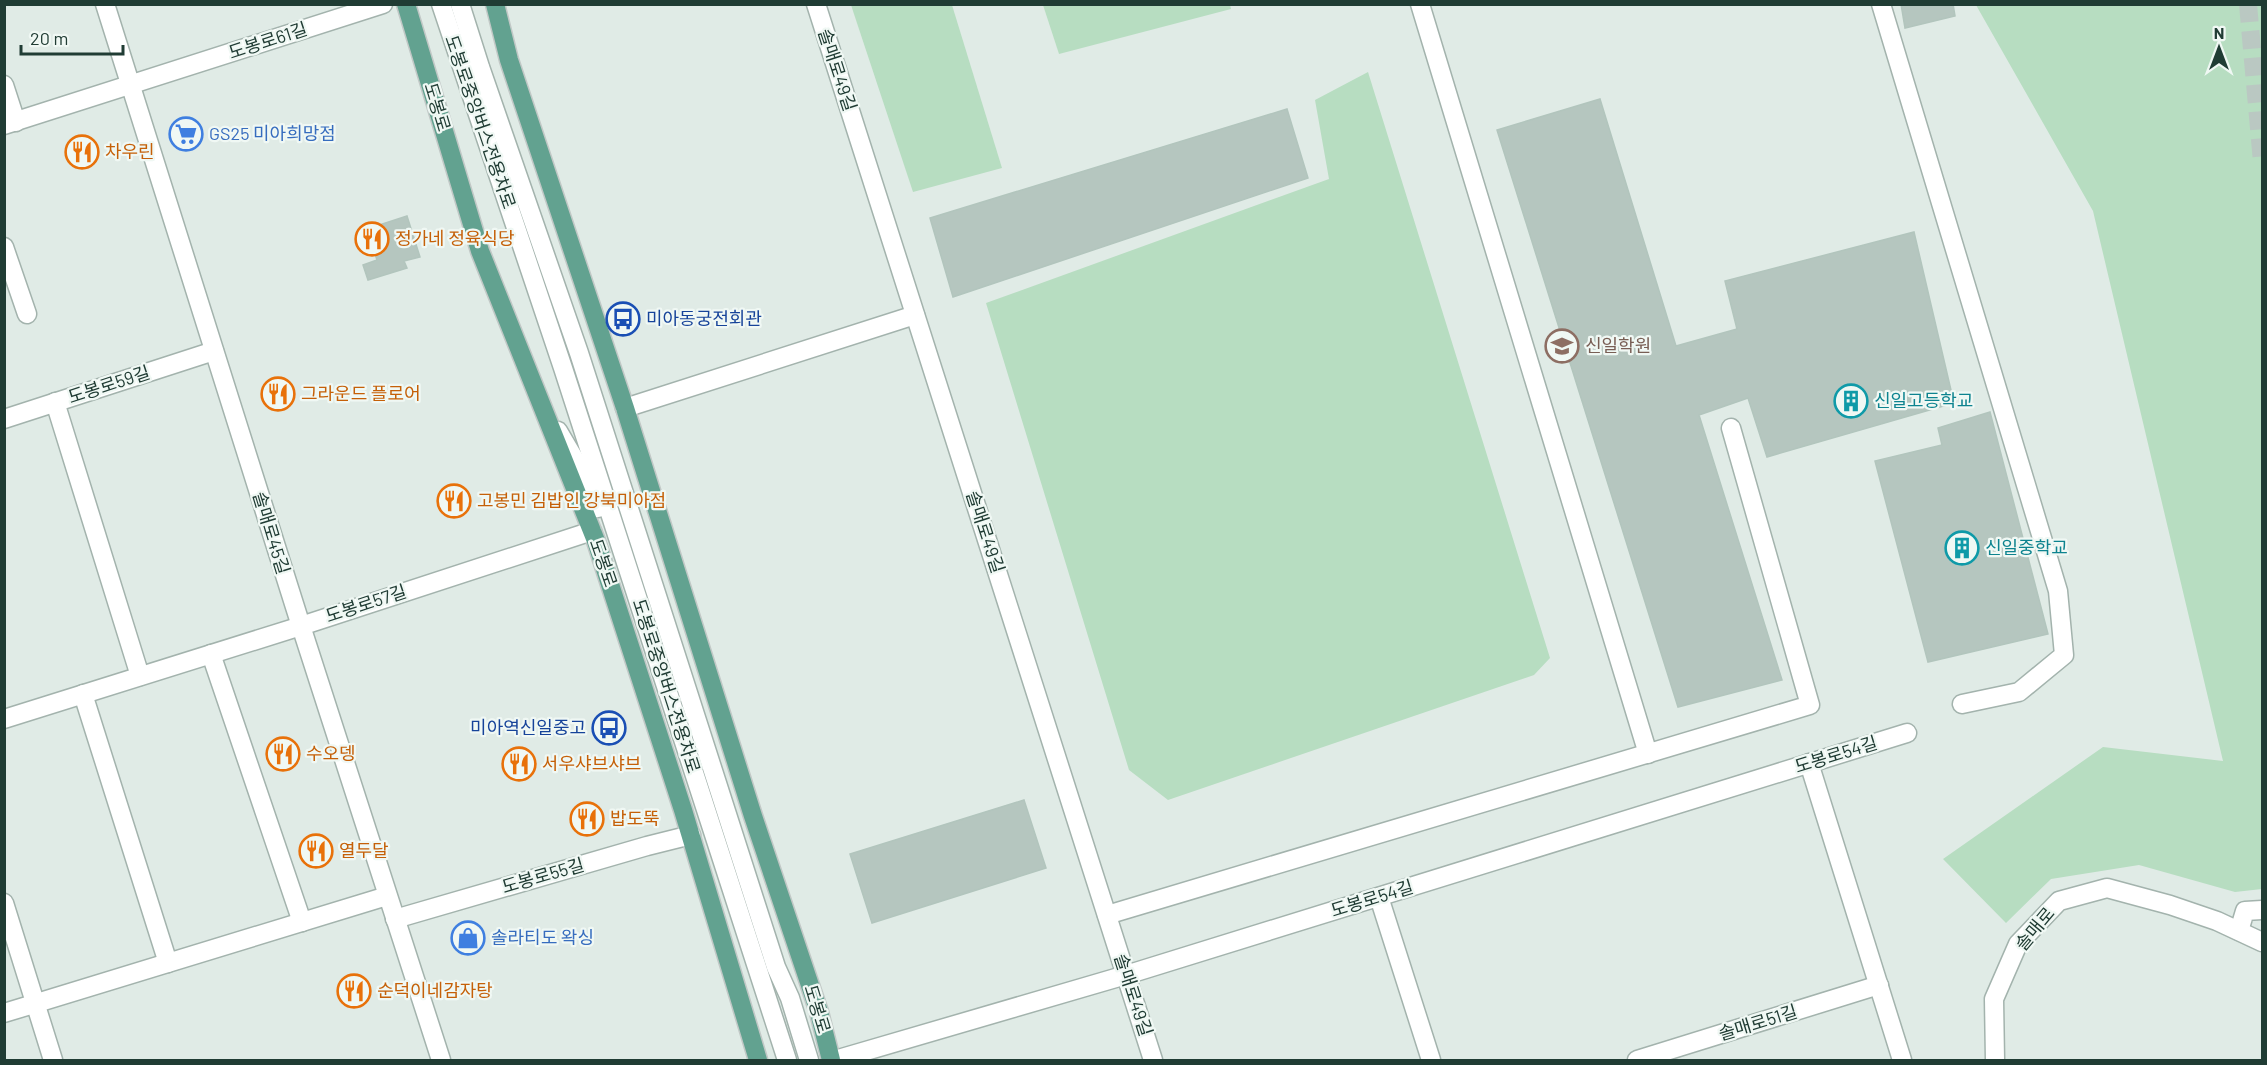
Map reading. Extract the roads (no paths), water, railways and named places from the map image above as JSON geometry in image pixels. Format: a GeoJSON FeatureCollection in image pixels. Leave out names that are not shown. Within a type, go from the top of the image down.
{"type":"FeatureCollection","features":[{"type":"Feature","properties":{"kind":"main road","name":"도봉로"},"geometry":{"type":"LineString","coordinates":[[405,4],[480,251],[592,531],[691,835],[758,1060]]}},
{"type":"Feature","properties":{"kind":"main road","name":"도봉로"},"geometry":{"type":"LineString","coordinates":[[495,4],[509,60],[625,408],[753,816],[833,1060]]}},
{"type":"Feature","properties":{"kind":"street","name":"솔매로45길"},"geometry":{"type":"LineString","coordinates":[[105,4],[301,626],[441,1060]]}},
{"type":"Feature","properties":{"kind":"street","name":"도봉로61길"},"geometry":{"type":"LineString","coordinates":[[4,85],[10,124],[382,4]]}},
{"type":"Feature","properties":{"kind":"street","name":"도봉로중앙버스전용차로"},"geometry":{"type":"LineString","coordinates":[[441,4],[631,578],[787,1060]]}},
{"type":"Feature","properties":{"kind":"street"},"geometry":{"type":"LineString","coordinates":[[460,4],[579,353],[773,956],[790,998],[809,1060]]}},
{"type":"Feature","properties":{"kind":"street","name":"솔매로49길"},"geometry":{"type":"LineString","coordinates":[[816,4],[1153,1060]]}},
{"type":"Feature","properties":{"kind":"street"},"geometry":{"type":"LineString","coordinates":[[1420,4],[1648,754]]}},
{"type":"Feature","properties":{"kind":"street"},"geometry":{"type":"LineString","coordinates":[[1881,4],[2058,591],[2064,655],[2019,692],[1962,704]]}},
{"type":"Feature","properties":{"kind":"street"},"geometry":{"type":"LineString","coordinates":[[4,247],[27,314]]}},
{"type":"Feature","properties":{"kind":"street"},"geometry":{"type":"LineString","coordinates":[[625,408],[915,315]]}},
{"type":"Feature","properties":{"kind":"street","name":"도봉로59길"},"geometry":{"type":"LineString","coordinates":[[4,419],[214,351]]}},
{"type":"Feature","properties":{"kind":"street"},"geometry":{"type":"LineString","coordinates":[[539,398],[580,470],[631,578]]}},
{"type":"Feature","properties":{"kind":"street"},"geometry":{"type":"LineString","coordinates":[[56,402],[140,676]]}},
{"type":"Feature","properties":{"kind":"street"},"geometry":{"type":"LineString","coordinates":[[1107,915],[1809,705],[1731,428]]}},
{"type":"Feature","properties":{"kind":"street","name":"도봉로57길"},"geometry":{"type":"LineString","coordinates":[[4,719],[301,626],[592,531]]}},
{"type":"Feature","properties":{"kind":"street"},"geometry":{"type":"LineString","coordinates":[[652,643],[672,717],[706,886]]}},
{"type":"Feature","properties":{"kind":"street"},"geometry":{"type":"LineString","coordinates":[[211,654],[302,922]]}},
{"type":"Feature","properties":{"kind":"street"},"geometry":{"type":"LineString","coordinates":[[83,694],[168,963]]}},
{"type":"Feature","properties":{"kind":"street","name":"도봉로54길"},"geometry":{"type":"LineString","coordinates":[[833,1060],[1126,975],[1908,733]]}},
{"type":"Feature","properties":{"kind":"street"},"geometry":{"type":"LineString","coordinates":[[1809,763],[1902,1060]]}},
{"type":"Feature","properties":{"kind":"street","name":"도봉로55길"},"geometry":{"type":"LineString","coordinates":[[395,919],[691,835]]}},
{"type":"Feature","properties":{"kind":"street","name":"솔매로"},"geometry":{"type":"LineString","coordinates":[[1995,1060],[1994,999],[2018,944],[2059,901],[2107,888],[2170,905],[2262,942]]}},
{"type":"Feature","properties":{"kind":"street"},"geometry":{"type":"LineString","coordinates":[[4,1013],[387,896]]}},
{"type":"Feature","properties":{"kind":"street"},"geometry":{"type":"LineString","coordinates":[[1379,897],[1431,1060]]}},
{"type":"Feature","properties":{"kind":"street"},"geometry":{"type":"LineString","coordinates":[[4,903],[53,1060]]}},
{"type":"Feature","properties":{"kind":"street"},"geometry":{"type":"LineString","coordinates":[[2239,931],[2245,911],[2262,910]]}},
{"type":"Feature","properties":{"kind":"street","name":"솔매로51길"},"geometry":{"type":"LineString","coordinates":[[1637,1060],[1879,985]]}},
{"type":"Feature","properties":{"kind":"tunnel"},"geometry":{"type":"LineString","coordinates":[[2248,4],[2262,162]]}},
{"type":"Feature","properties":{"kind":"place","name":"GS25 미아희망점"},"geometry":{"type":"Point","coordinates":[186,134]}},
{"type":"Feature","properties":{"kind":"place","name":"차우린"},"geometry":{"type":"Point","coordinates":[82,152]}},
{"type":"Feature","properties":{"kind":"place","name":"정가네 정육식당"},"geometry":{"type":"Point","coordinates":[372,239]}},
{"type":"Feature","properties":{"kind":"place","name":"미아동궁전회관"},"geometry":{"type":"Point","coordinates":[623,319]}},
{"type":"Feature","properties":{"kind":"place","name":"신일학원"},"geometry":{"type":"Point","coordinates":[1562,346]}},
{"type":"Feature","properties":{"kind":"place","name":"그라운드 플로어"},"geometry":{"type":"Point","coordinates":[278,394]}},
{"type":"Feature","properties":{"kind":"place","name":"신일고등학교"},"geometry":{"type":"Point","coordinates":[1851,401]}},
{"type":"Feature","properties":{"kind":"place","name":"고봉민 김밥인 강북미아점"},"geometry":{"type":"Point","coordinates":[454,501]}},
{"type":"Feature","properties":{"kind":"place","name":"신일중학교"},"geometry":{"type":"Point","coordinates":[1962,548]}},
{"type":"Feature","properties":{"kind":"place","name":"미아역신일중고"},"geometry":{"type":"Point","coordinates":[609,728]}},
{"type":"Feature","properties":{"kind":"place","name":"수오뎅"},"geometry":{"type":"Point","coordinates":[283,754]}},
{"type":"Feature","properties":{"kind":"place","name":"서우샤브샤브"},"geometry":{"type":"Point","coordinates":[519,764]}},
{"type":"Feature","properties":{"kind":"place","name":"밥도뚝"},"geometry":{"type":"Point","coordinates":[587,819]}},
{"type":"Feature","properties":{"kind":"place","name":"열두달"},"geometry":{"type":"Point","coordinates":[316,851]}},
{"type":"Feature","properties":{"kind":"place","name":"솔라티도 왁싱"},"geometry":{"type":"Point","coordinates":[468,938]}},
{"type":"Feature","properties":{"kind":"place","name":"순덕이네감자탕"},"geometry":{"type":"Point","coordinates":[354,991]}}]}
